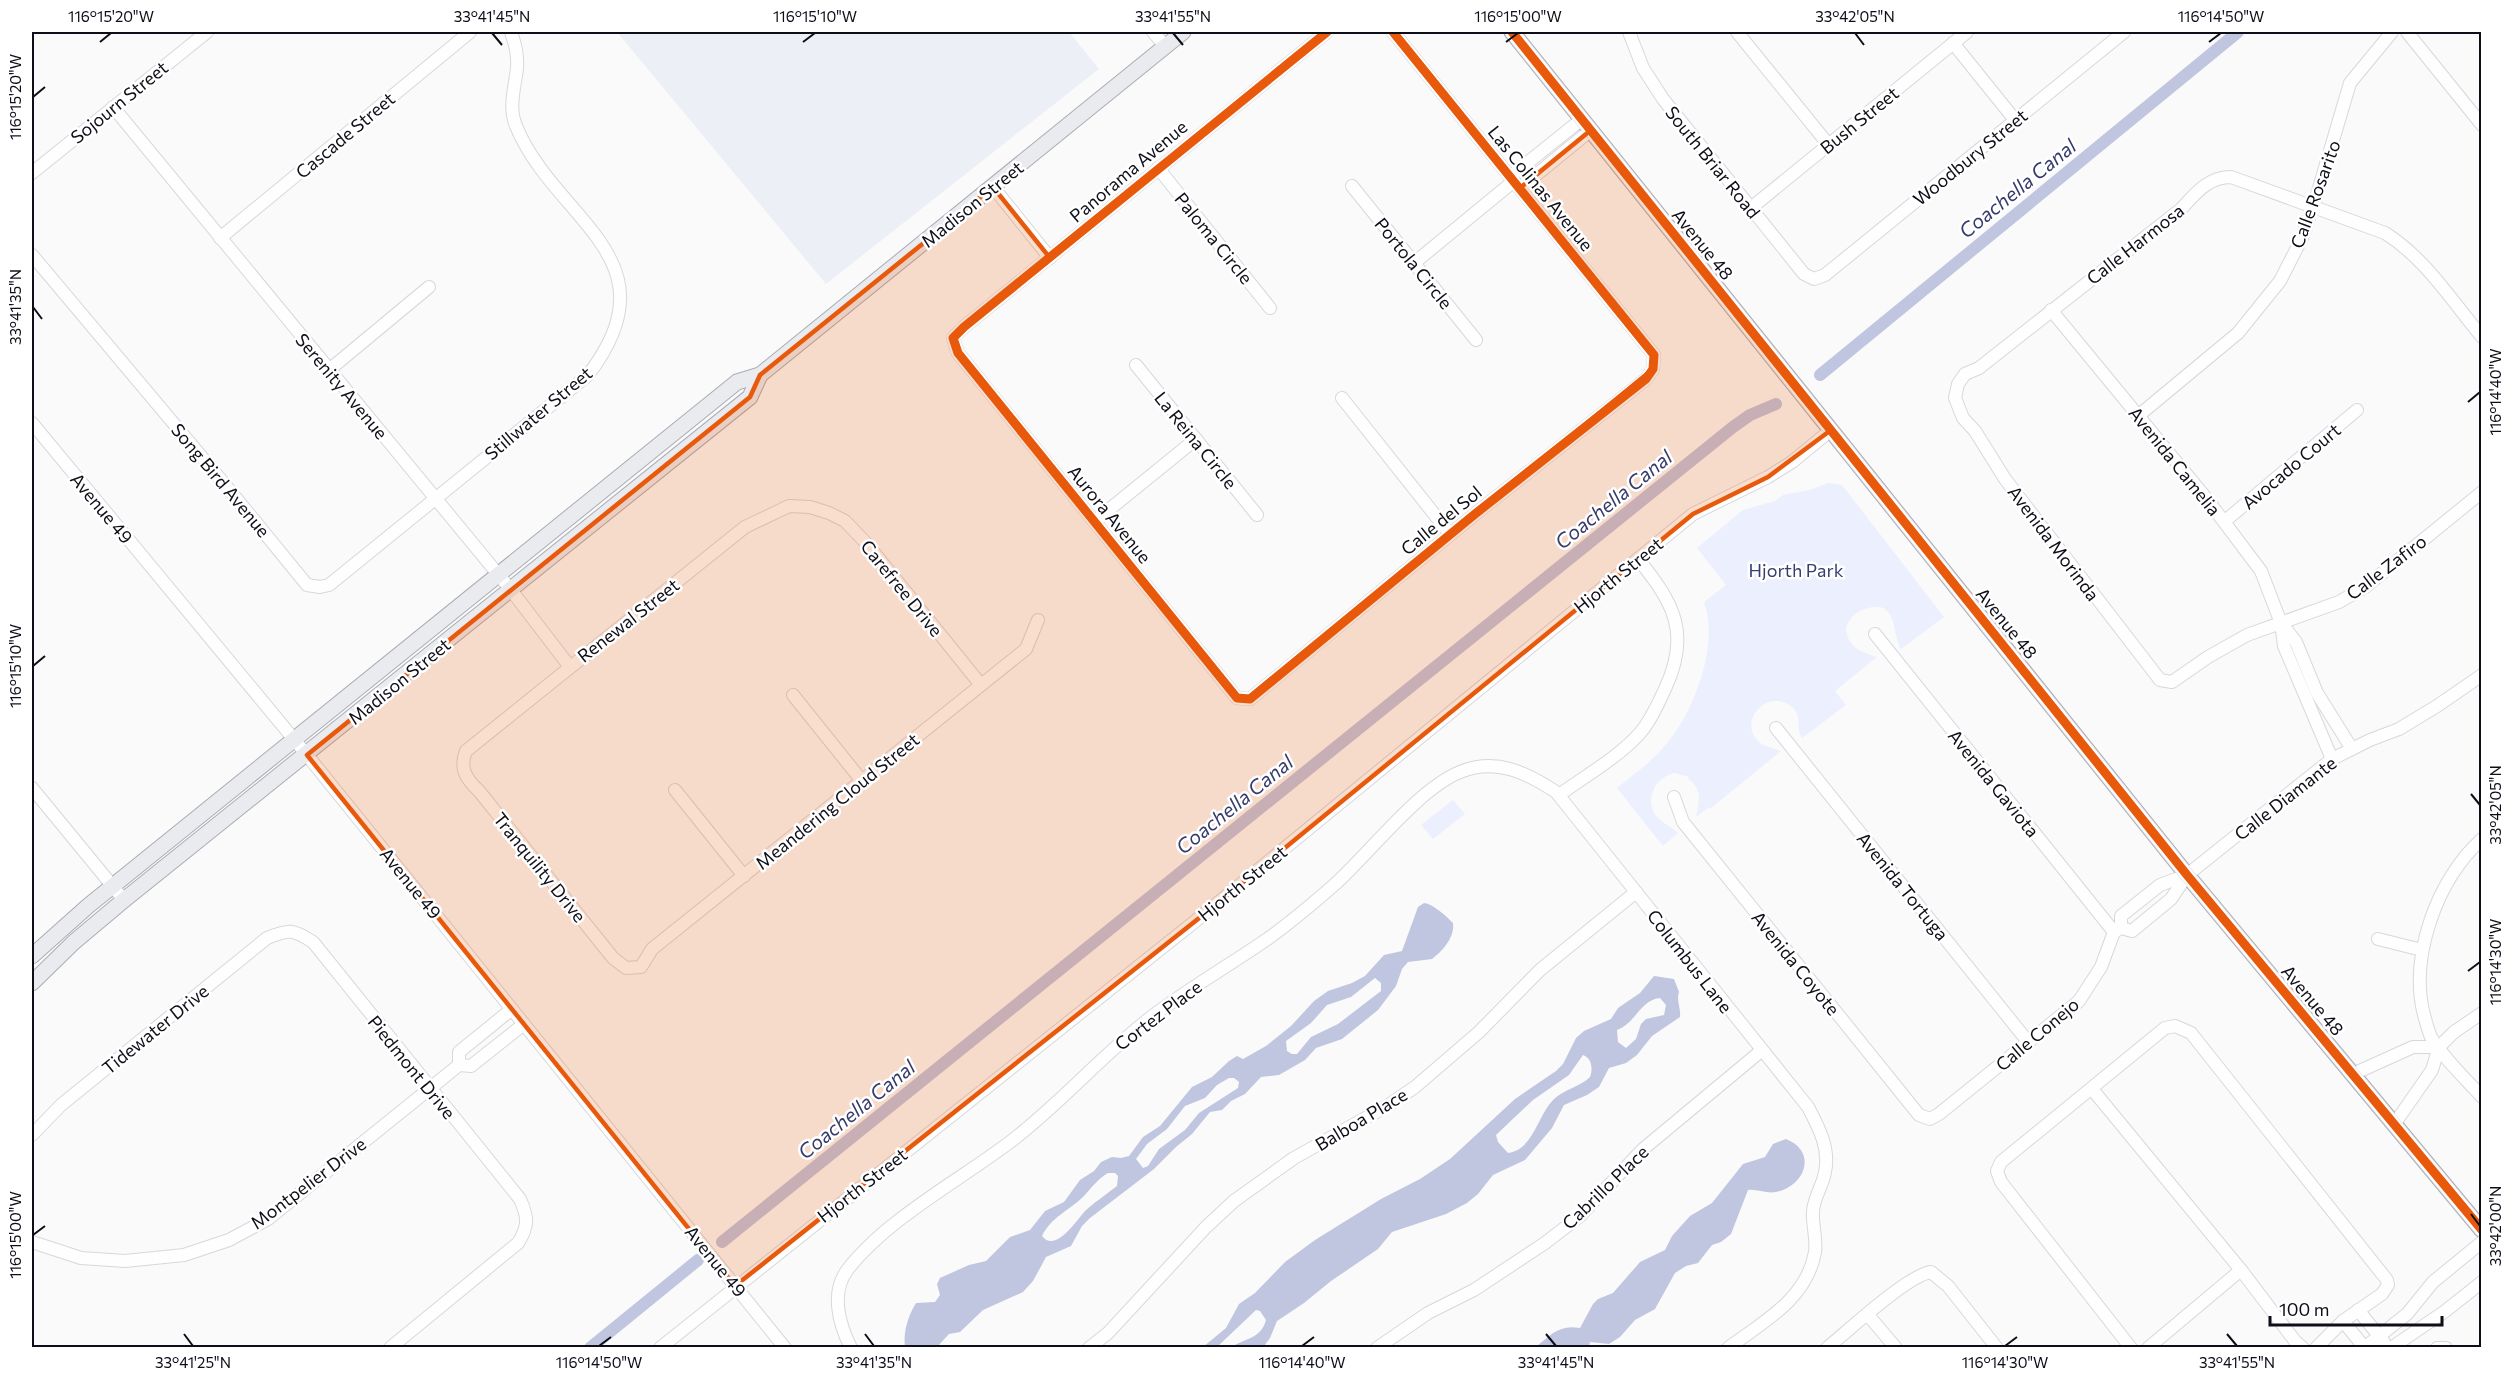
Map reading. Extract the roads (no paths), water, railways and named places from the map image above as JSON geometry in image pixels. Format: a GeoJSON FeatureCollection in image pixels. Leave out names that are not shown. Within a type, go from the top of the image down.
{"type":"FeatureCollection","features":[{"type":"Feature","properties":{"kind":"main road","name":"Madison Street"},"geometry":{"type":"LineString","coordinates":[[32,956],[112,886],[497,574],[737,382],[760,375],[1184,32]]}},
{"type":"Feature","properties":{"kind":"main road","name":"Avenue 48"},"geometry":{"type":"LineString","coordinates":[[1512,32],[2187,875],[2395,1123],[2481,1230]]}},
{"type":"Feature","properties":{"kind":"main road","name":"Madison Street"},"geometry":{"type":"LineString","coordinates":[[32,983],[74,942],[124,900],[750,397],[760,375]]}},
{"type":"Feature","properties":{"kind":"street","name":"Sojourn Street"},"geometry":{"type":"LineString","coordinates":[[32,173],[207,32]]}},
{"type":"Feature","properties":{"kind":"street","name":"Cascade Street"},"geometry":{"type":"LineString","coordinates":[[220,238],[470,32]]}},
{"type":"Feature","properties":{"kind":"street","name":"Stillwater Street"},"geometry":{"type":"LineString","coordinates":[[435,499],[588,375],[603,356],[620,312],[621,294],[616,272],[606,248],[526,147],[515,124],[512,105],[517,48],[512,32]]}},
{"type":"Feature","properties":{"kind":"street"},"geometry":{"type":"LineString","coordinates":[[1153,32],[1166,46]]}},
{"type":"Feature","properties":{"kind":"street","name":"Panorama Avenue"},"geometry":{"type":"LineString","coordinates":[[953,338],[1326,32]]}},
{"type":"Feature","properties":{"kind":"street","name":"Las Colinas Avenue"},"geometry":{"type":"LineString","coordinates":[[1393,32],[1654,355],[1653,369]]}},
{"type":"Feature","properties":{"kind":"street","name":"South Briar Road"},"geometry":{"type":"LineString","coordinates":[[1629,32],[1635,51],[1652,84],[1804,274],[1814,279]]}},
{"type":"Feature","properties":{"kind":"street"},"geometry":{"type":"LineString","coordinates":[[1737,32],[1828,144]]}},
{"type":"Feature","properties":{"kind":"street","name":"Bush Street"},"geometry":{"type":"LineString","coordinates":[[1750,208],[1967,32]]}},
{"type":"Feature","properties":{"kind":"street","name":"Woodbury Street"},"geometry":{"type":"LineString","coordinates":[[1814,279],[1825,276],[2124,32]]}},
{"type":"Feature","properties":{"kind":"street","name":"Calle Rosarito"},"geometry":{"type":"LineString","coordinates":[[2138,416],[2238,333],[2280,281],[2302,238],[2313,208],[2350,83],[2392,32]]}},
{"type":"Feature","properties":{"kind":"street"},"geometry":{"type":"LineString","coordinates":[[2407,32],[2481,125]]}},
{"type":"Feature","properties":{"kind":"street"},"geometry":{"type":"LineString","coordinates":[[1953,43],[2015,120]]}},
{"type":"Feature","properties":{"kind":"street","name":"Serenity Avenue"},"geometry":{"type":"LineString","coordinates":[[113,107],[511,590],[570,667]]}},
{"type":"Feature","properties":{"kind":"street"},"geometry":{"type":"LineString","coordinates":[[1414,263],[1586,124]]}},
{"type":"Feature","properties":{"kind":"street","name":"Paloma Circle"},"geometry":{"type":"LineString","coordinates":[[1158,168],[1270,308]]}},
{"type":"Feature","properties":{"kind":"street","name":"Calle Harmosa"},"geometry":{"type":"LineString","coordinates":[[2051,310],[2181,209],[2205,185],[2218,177],[2231,177],[2313,208]]}},
{"type":"Feature","properties":{"kind":"street","name":"Portola Circle"},"geometry":{"type":"LineString","coordinates":[[1352,186],[1476,340]]}},
{"type":"Feature","properties":{"kind":"street"},"geometry":{"type":"LineString","coordinates":[[993,187],[1050,258]]}},
{"type":"Feature","properties":{"kind":"street"},"geometry":{"type":"LineString","coordinates":[[2313,208],[2363,224],[2402,243],[2481,337]]}},
{"type":"Feature","properties":{"kind":"street","name":"Song Bird Avenue"},"geometry":{"type":"LineString","coordinates":[[32,255],[307,585],[320,587],[329,585],[435,499]]}},
{"type":"Feature","properties":{"kind":"street"},"geometry":{"type":"LineString","coordinates":[[329,370],[429,287]]}},
{"type":"Feature","properties":{"kind":"street","name":"Avenida Camelia"},"geometry":{"type":"LineString","coordinates":[[2051,310],[2224,521],[2261,572],[2281,623],[2284,646],[2331,759]]}},
{"type":"Feature","properties":{"kind":"street","name":"Avenida Morinda"},"geometry":{"type":"LineString","coordinates":[[2051,310],[1979,368],[1965,374],[1958,384],[1955,398],[1963,418],[1975,431],[2005,479],[2160,680],[2172,682],[2208,657],[2247,635],[2281,623]]}},
{"type":"Feature","properties":{"kind":"street","name":"Aurora Avenue"},"geometry":{"type":"LineString","coordinates":[[953,338],[958,353],[1095,521],[1224,686],[1237,698],[1250,699]]}},
{"type":"Feature","properties":{"kind":"street","name":"La Reina Circle"},"geometry":{"type":"LineString","coordinates":[[1136,365],[1257,514]]}},
{"type":"Feature","properties":{"kind":"street","name":"Calle del Sol"},"geometry":{"type":"LineString","coordinates":[[1250,699],[1450,534],[1646,379],[1653,369]]}},
{"type":"Feature","properties":{"kind":"street"},"geometry":{"type":"LineString","coordinates":[[1342,398],[1450,534]]}},
{"type":"Feature","properties":{"kind":"street","name":"Avocado Court"},"geometry":{"type":"LineString","coordinates":[[2224,521],[2357,410]]}},
{"type":"Feature","properties":{"kind":"street","name":"Avenue 49"},"geometry":{"type":"LineString","coordinates":[[32,423],[307,755],[785,1347]]}},
{"type":"Feature","properties":{"kind":"street","name":"Hjorth Street"},"geometry":{"type":"LineString","coordinates":[[660,1347],[1203,915],[1693,514],[1768,477],[1792,462],[1831,430]]}},
{"type":"Feature","properties":{"kind":"street"},"geometry":{"type":"LineString","coordinates":[[1095,521],[1196,439]]}},
{"type":"Feature","properties":{"kind":"street","name":"Calle Zafiro"},"geometry":{"type":"LineString","coordinates":[[2281,623],[2339,603],[2366,587],[2481,492]]}},
{"type":"Feature","properties":{"kind":"street","name":"Renewal Street"},"geometry":{"type":"LineString","coordinates":[[462,761],[466,751],[745,527],[789,506],[810,507]]}},
{"type":"Feature","properties":{"kind":"street","name":"Carefree Drive"},"geometry":{"type":"LineString","coordinates":[[810,507],[830,513],[845,521],[874,553],[981,686]]}},
{"type":"Feature","properties":{"kind":"street"},"geometry":{"type":"LineString","coordinates":[[1559,795],[1640,733],[1657,708],[1670,679],[1679,651],[1676,621],[1665,594],[1638,559]]}},
{"type":"Feature","properties":{"kind":"street","name":"Meandering Cloud Street"},"geometry":{"type":"LineString","coordinates":[[626,968],[641,967],[652,949],[1026,649],[1038,620]]}},
{"type":"Feature","properties":{"kind":"street","name":"Avenida Camelia"},"geometry":{"type":"LineString","coordinates":[[2281,623],[2296,642],[2324,704],[2352,749]]}},
{"type":"Feature","properties":{"kind":"street","name":"Avenida Gaviota"},"geometry":{"type":"LineString","coordinates":[[1875,634],[2117,930]]}},
{"type":"Feature","properties":{"kind":"street","name":"Calle Diamante"},"geometry":{"type":"LineString","coordinates":[[2187,875],[2331,759],[2399,729],[2438,706],[2481,675]]}},
{"type":"Feature","properties":{"kind":"street"},"geometry":{"type":"LineString","coordinates":[[793,695],[862,781]]}},
{"type":"Feature","properties":{"kind":"street"},"geometry":{"type":"LineString","coordinates":[[2310,710],[2324,704]]}},
{"type":"Feature","properties":{"kind":"street","name":"Avenida Tortuga"},"geometry":{"type":"LineString","coordinates":[[1776,728],[2029,1043]]}},
{"type":"Feature","properties":{"kind":"street","name":"Tranquility Drive"},"geometry":{"type":"LineString","coordinates":[[462,761],[466,779],[479,791],[613,958],[626,968]]}},
{"type":"Feature","properties":{"kind":"street","name":"Cortez Place"},"geometry":{"type":"LineString","coordinates":[[851,1347],[838,1315],[839,1295],[846,1271],[881,1235],[1018,1136],[1124,1039],[1154,1016],[1294,919],[1333,886],[1409,810],[1438,786],[1459,772],[1480,766],[1499,766]]}},
{"type":"Feature","properties":{"kind":"street","name":"Columbus Lane"},"geometry":{"type":"LineString","coordinates":[[1499,766],[1516,769],[1538,780],[1559,795],[1761,1051],[1808,1107],[1820,1131],[1826,1150],[1825,1172],[1813,1211],[1815,1252],[1799,1292],[1728,1347]]}},
{"type":"Feature","properties":{"kind":"street"},"geometry":{"type":"LineString","coordinates":[[32,788],[124,900]]}},
{"type":"Feature","properties":{"kind":"street"},"geometry":{"type":"LineString","coordinates":[[675,790],[744,876]]}},
{"type":"Feature","properties":{"kind":"street","name":"Avenida Coyote"},"geometry":{"type":"LineString","coordinates":[[1674,797],[1683,822],[1919,1115],[1930,1119]]}},
{"type":"Feature","properties":{"kind":"street"},"geometry":{"type":"LineString","coordinates":[[2481,839],[2462,860],[2444,888],[2422,950],[2418,984],[2430,1035],[2481,1097]]}},
{"type":"Feature","properties":{"kind":"street"},"geometry":{"type":"LineString","coordinates":[[2117,930],[2132,931],[2171,899],[2187,875]]}},
{"type":"Feature","properties":{"kind":"street","name":"Calle Conejo"},"geometry":{"type":"LineString","coordinates":[[1930,1119],[2029,1043],[2079,1001],[2101,967],[2121,916],[2160,885],[2187,875]]}},
{"type":"Feature","properties":{"kind":"street","name":"Balboa Place"},"geometry":{"type":"LineString","coordinates":[[1089,1347],[1108,1333],[1206,1227],[1234,1201],[1294,1158],[1388,1106],[1415,1087],[1479,1032],[1540,970],[1636,892]]}},
{"type":"Feature","properties":{"kind":"street","name":"Piedmont Drive"},"geometry":{"type":"LineString","coordinates":[[285,931],[298,932],[313,942],[520,1199],[528,1217],[525,1232],[518,1243],[390,1347]]}},
{"type":"Feature","properties":{"kind":"street","name":"Tidewater Drive"},"geometry":{"type":"LineString","coordinates":[[32,1135],[61,1105],[267,938],[285,931]]}},
{"type":"Feature","properties":{"kind":"street"},"geometry":{"type":"LineString","coordinates":[[2378,939],[2422,950]]}},
{"type":"Feature","properties":{"kind":"street","name":"Montpelier Drive"},"geometry":{"type":"LineString","coordinates":[[459,1065],[459,1052],[512,1009]]}},
{"type":"Feature","properties":{"kind":"street"},"geometry":{"type":"LineString","coordinates":[[2395,1123],[2432,1070],[2439,1047],[2454,1032],[2481,1013]]}},
{"type":"Feature","properties":{"kind":"street","name":"Montpelier Drive"},"geometry":{"type":"LineString","coordinates":[[32,1242],[81,1258],[125,1262],[184,1255],[229,1240],[268,1219],[459,1065],[471,1066],[524,1024]]}},
{"type":"Feature","properties":{"kind":"street"},"geometry":{"type":"LineString","coordinates":[[2131,1347],[2001,1182],[1996,1171],[2001,1162],[2165,1028],[2180,1026],[2191,1033],[2383,1273],[2388,1285],[2386,1289],[2343,1321],[2316,1347]]}},
{"type":"Feature","properties":{"kind":"street"},"geometry":{"type":"LineString","coordinates":[[478,1036],[491,1051]]}},
{"type":"Feature","properties":{"kind":"street"},"geometry":{"type":"LineString","coordinates":[[2353,1074],[2413,1047],[2439,1047]]}},
{"type":"Feature","properties":{"kind":"street","name":"Cabrillo Place"},"geometry":{"type":"LineString","coordinates":[[1377,1347],[1428,1312],[1474,1290],[1545,1243],[1580,1215],[1642,1150],[1761,1051]]}},
{"type":"Feature","properties":{"kind":"street"},"geometry":{"type":"LineString","coordinates":[[2092,1089],[2241,1270],[2295,1341],[2303,1347]]}},
{"type":"Feature","properties":{"kind":"street"},"geometry":{"type":"LineString","coordinates":[[2343,1321],[2364,1347],[2407,1314],[2433,1282],[2481,1242]]}},
{"type":"Feature","properties":{"kind":"street"},"geometry":{"type":"LineString","coordinates":[[2148,1347],[2241,1270]]}},
{"type":"Feature","properties":{"kind":"street"},"geometry":{"type":"LineString","coordinates":[[1827,1347],[1916,1277],[1931,1272],[1937,1274],[1997,1347]]}},
{"type":"Feature","properties":{"kind":"street"},"geometry":{"type":"LineString","coordinates":[[2358,1310],[2390,1347],[2444,1312],[2481,1282]]}},
{"type":"Feature","properties":{"kind":"street"},"geometry":{"type":"LineString","coordinates":[[2407,1314],[2418,1328]]}},
{"type":"Feature","properties":{"kind":"street"},"geometry":{"type":"LineString","coordinates":[[1868,1315],[1896,1347]]}},
{"type":"Feature","properties":{"kind":"street"},"geometry":{"type":"LineString","coordinates":[[2437,1347],[2446,1347]]}},
{"type":"Feature","properties":{"kind":"water"},"geometry":{"type":"Polygon","coordinates":[[[1424,903],[1439,911],[1453,923],[1452,933],[1444,948],[1432,959],[1408,962],[1402,969],[1396,986],[1378,1010],[1342,1039],[1316,1048],[1305,1060],[1279,1075],[1261,1077],[1245,1094],[1231,1101],[1222,1110],[1210,1112],[1192,1134],[1154,1169],[1090,1218],[1082,1226],[1071,1246],[1046,1257],[1033,1281],[1023,1292],[983,1310],[960,1332],[949,1334],[937,1347],[905,1347],[905,1330],[913,1308],[916,1303],[935,1302],[940,1295],[937,1284],[940,1278],[969,1265],[986,1261],[1010,1237],[1030,1230],[1045,1211],[1064,1202],[1080,1180],[1094,1171],[1101,1162],[1112,1157],[1129,1156],[1143,1137],[1160,1126],[1192,1087],[1212,1077],[1237,1056],[1243,1059],[1266,1046],[1291,1026],[1314,1001],[1328,991],[1365,976],[1384,955],[1402,951],[1418,907],[1424,903]],[[1375,978],[1351,997],[1327,1005],[1311,1023],[1286,1041],[1287,1051],[1297,1054],[1311,1037],[1338,1024],[1381,991],[1381,983],[1375,978]],[[1229,1078],[1217,1085],[1205,1098],[1185,1106],[1167,1129],[1147,1144],[1136,1159],[1143,1168],[1148,1166],[1159,1149],[1185,1130],[1199,1113],[1238,1088],[1239,1082],[1234,1078],[1229,1078]],[[1108,1173],[1095,1183],[1079,1201],[1046,1229],[1042,1236],[1054,1241],[1060,1238],[1086,1210],[1117,1186],[1118,1176],[1115,1173],[1108,1173]]]}},
{"type":"Feature","properties":{"kind":"water"},"geometry":{"type":"Polygon","coordinates":[[[1654,976],[1674,979],[1679,992],[1680,1017],[1652,1036],[1637,1055],[1626,1063],[1609,1068],[1599,1087],[1564,1105],[1552,1128],[1525,1160],[1493,1175],[1478,1194],[1467,1203],[1446,1214],[1392,1232],[1378,1249],[1277,1321],[1264,1346],[1232,1347],[1256,1335],[1264,1326],[1266,1320],[1260,1311],[1256,1310],[1217,1347],[1203,1347],[1226,1328],[1239,1304],[1255,1293],[1285,1262],[1315,1240],[1450,1159],[1515,1099],[1556,1071],[1563,1064],[1576,1038],[1584,1031],[1611,1019],[1618,1008],[1640,993],[1654,976]],[[1660,998],[1648,1003],[1629,1022],[1617,1030],[1618,1042],[1626,1048],[1636,1039],[1641,1024],[1646,1019],[1664,1015],[1666,1005],[1660,998]],[[1583,1055],[1569,1075],[1533,1100],[1496,1135],[1498,1142],[1508,1153],[1523,1146],[1529,1139],[1553,1100],[1590,1077],[1591,1064],[1583,1055]]]}},
{"type":"Feature","properties":{"kind":"water"},"geometry":{"type":"Polygon","coordinates":[[[1786,1139],[1802,1152],[1805,1160],[1800,1176],[1786,1189],[1776,1192],[1748,1190],[1731,1234],[1721,1242],[1712,1245],[1698,1263],[1686,1266],[1675,1273],[1655,1309],[1635,1320],[1620,1337],[1609,1344],[1590,1342],[1589,1347],[1536,1347],[1561,1329],[1580,1328],[1593,1304],[1598,1299],[1613,1293],[1640,1262],[1665,1250],[1672,1236],[1690,1216],[1712,1203],[1743,1164],[1765,1157],[1773,1144],[1786,1139]]]}},
{"type":"Feature","properties":{"kind":"waterway","name":"Coachella Canal"},"geometry":{"type":"LineString","coordinates":[[1820,375],[2238,32]]}},
{"type":"Feature","properties":{"kind":"waterway","name":"Coachella Canal"},"geometry":{"type":"LineString","coordinates":[[722,1242],[1733,427],[1750,415],[1776,404]]}},
{"type":"Feature","properties":{"kind":"waterway","name":"Coachella Canal"},"geometry":{"type":"LineString","coordinates":[[590,1348],[698,1260]]}},
{"type":"Feature","properties":{"kind":"park label","name":"Hjorth Park"},"geometry":{"type":"Point","coordinates":[1796,570]}}]}
